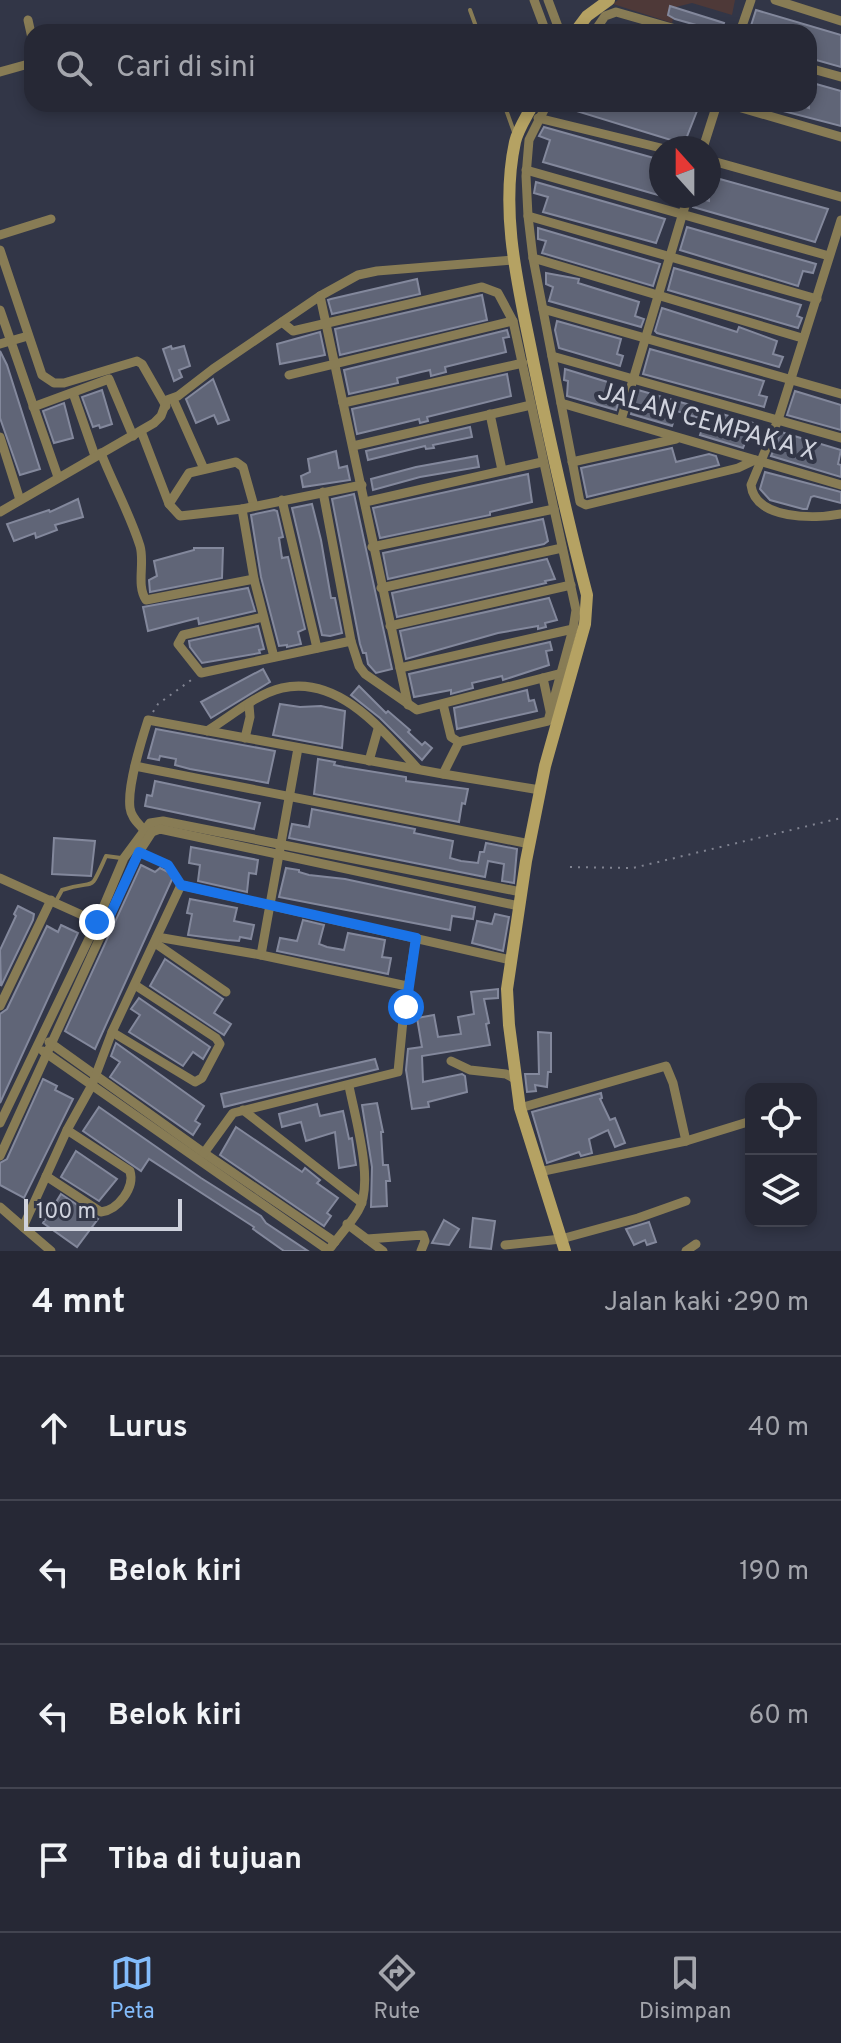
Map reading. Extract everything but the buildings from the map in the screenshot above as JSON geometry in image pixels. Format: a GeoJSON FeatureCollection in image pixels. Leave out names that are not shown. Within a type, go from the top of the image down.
{"type":"FeatureCollection","features":[{"type":"Feature","properties":{"kind":"street"},"geometry":{"type":"LineString","coordinates":[[534,0],[543,24]]}},
{"type":"Feature","properties":{"kind":"street"},"geometry":{"type":"LineString","coordinates":[[548,0],[557,24]]}},
{"type":"Feature","properties":{"kind":"street"},"geometry":{"type":"LineString","coordinates":[[581,24],[609,0]]}},
{"type":"Feature","properties":{"kind":"street"},"geometry":{"type":"LineString","coordinates":[[743,24],[751,0]]}},
{"type":"Feature","properties":{"kind":"street"},"geometry":{"type":"LineString","coordinates":[[775,0],[841,21]]}},
{"type":"Feature","properties":{"kind":"street"},"geometry":{"type":"LineString","coordinates":[[600,24],[605,16],[616,12],[658,24]]}},
{"type":"Feature","properties":{"kind":"street"},"geometry":{"type":"LineString","coordinates":[[28,20],[29,24]]}},
{"type":"Feature","properties":{"kind":"street"},"geometry":{"type":"LineString","coordinates":[[0,72],[24,65]]}},
{"type":"Feature","properties":{"kind":"street"},"geometry":{"type":"LineString","coordinates":[[817,70],[841,77]]}},
{"type":"Feature","properties":{"kind":"street"},"geometry":{"type":"LineString","coordinates":[[443,704],[451,737],[459,742],[541,725],[548,721],[561,692],[585,624],[542,433],[513,260],[510,179],[516,138],[529,112]]}},
{"type":"Feature","properties":{"kind":"street"},"geometry":{"type":"LineString","coordinates":[[542,112],[529,140],[526,170],[528,216],[533,258],[579,498],[586,505],[757,461]]}},
{"type":"Feature","properties":{"kind":"street"},"geometry":{"type":"LineString","coordinates":[[707,136],[714,112]]}},
{"type":"Feature","properties":{"kind":"street"},"geometry":{"type":"LineString","coordinates":[[755,112],[841,137]]}},
{"type":"Feature","properties":{"kind":"street"},"geometry":{"type":"LineString","coordinates":[[538,118],[649,145]]}},
{"type":"Feature","properties":{"kind":"street"},"geometry":{"type":"LineString","coordinates":[[721,163],[841,197]]}},
{"type":"Feature","properties":{"kind":"street"},"geometry":{"type":"LineString","coordinates":[[526,170],[829,256]]}},
{"type":"Feature","properties":{"kind":"street"},"geometry":{"type":"LineString","coordinates":[[621,420],[684,208]]}},
{"type":"Feature","properties":{"kind":"street"},"geometry":{"type":"LineString","coordinates":[[528,216],[817,299]]}},
{"type":"Feature","properties":{"kind":"street"},"geometry":{"type":"LineString","coordinates":[[0,235],[51,219]]}},
{"type":"Feature","properties":{"kind":"street"},"geometry":{"type":"LineString","coordinates":[[841,220],[778,420],[757,461],[751,489],[763,506],[810,517],[841,514]]}},
{"type":"Feature","properties":{"kind":"street"},"geometry":{"type":"LineString","coordinates":[[0,250],[38,367],[48,380],[64,383],[133,361],[140,362],[170,403],[204,469]]}},
{"type":"Feature","properties":{"kind":"street"},"geometry":{"type":"LineString","coordinates":[[533,258],[802,338]]}},
{"type":"Feature","properties":{"kind":"street"},"geometry":{"type":"LineString","coordinates":[[0,512],[154,423],[170,403],[282,322],[320,296],[367,272],[513,260]]}},
{"type":"Feature","properties":{"kind":"street"},"geometry":{"type":"LineString","coordinates":[[282,322],[293,331],[482,287],[498,293],[513,321],[531,405],[542,433],[542,462],[562,548],[571,585],[581,604],[562,673],[561,692],[521,892],[507,989],[520,1108],[563,1245]]}},
{"type":"Feature","properties":{"kind":"street"},"geometry":{"type":"LineString","coordinates":[[320,296],[408,705]]}},
{"type":"Feature","properties":{"kind":"street"},"geometry":{"type":"LineString","coordinates":[[543,309],[841,394]]}},
{"type":"Feature","properties":{"kind":"street"},"geometry":{"type":"LineString","coordinates":[[0,310],[58,477]]}},
{"type":"Feature","properties":{"kind":"street"},"geometry":{"type":"LineString","coordinates":[[289,375],[513,321]]}},
{"type":"Feature","properties":{"kind":"street"},"geometry":{"type":"LineString","coordinates":[[0,344],[28,336]]}},
{"type":"Feature","properties":{"kind":"street"},"geometry":{"type":"LineString","coordinates":[[552,356],[841,438]]}},
{"type":"Feature","properties":{"kind":"street"},"geometry":{"type":"LineString","coordinates":[[343,403],[523,363]]}},
{"type":"Feature","properties":{"kind":"street"},"geometry":{"type":"LineString","coordinates":[[97,372],[106,373],[169,504],[180,516],[242,509],[362,485]]}},
{"type":"Feature","properties":{"kind":"street"},"geometry":{"type":"LineString","coordinates":[[33,407],[109,379]]}},
{"type":"Feature","properties":{"kind":"street"},"geometry":{"type":"LineString","coordinates":[[73,393],[140,546],[142,593],[146,600],[254,579]]}},
{"type":"Feature","properties":{"kind":"street","name":"JALAN CEMPAKA X"},"geometry":{"type":"LineString","coordinates":[[561,403],[841,485]]}},
{"type":"Feature","properties":{"kind":"street"},"geometry":{"type":"LineString","coordinates":[[353,446],[531,405]]}},
{"type":"Feature","properties":{"kind":"street"},"geometry":{"type":"LineString","coordinates":[[490,414],[502,470]]}},
{"type":"Feature","properties":{"kind":"street"},"geometry":{"type":"LineString","coordinates":[[0,437],[20,500]]}},
{"type":"Feature","properties":{"kind":"street"},"geometry":{"type":"LineString","coordinates":[[572,462],[679,438]]}},
{"type":"Feature","properties":{"kind":"street"},"geometry":{"type":"LineString","coordinates":[[365,502],[542,462]]}},
{"type":"Feature","properties":{"kind":"street"},"geometry":{"type":"LineString","coordinates":[[169,504],[186,475],[241,463],[254,506]]}},
{"type":"Feature","properties":{"kind":"street"},"geometry":{"type":"LineString","coordinates":[[323,492],[351,641],[365,674],[418,710],[562,673]]}},
{"type":"Feature","properties":{"kind":"street"},"geometry":{"type":"LineString","coordinates":[[282,500],[317,648]]}},
{"type":"Feature","properties":{"kind":"street"},"geometry":{"type":"LineString","coordinates":[[242,509],[254,579],[274,657]]}},
{"type":"Feature","properties":{"kind":"street"},"geometry":{"type":"LineString","coordinates":[[372,547],[554,509]]}},
{"type":"Feature","properties":{"kind":"street"},"geometry":{"type":"LineString","coordinates":[[381,588],[562,548]]}},
{"type":"Feature","properties":{"kind":"street"},"geometry":{"type":"LineString","coordinates":[[390,626],[571,585]]}},
{"type":"Feature","properties":{"kind":"street"},"geometry":{"type":"LineString","coordinates":[[263,617],[179,637],[181,649],[201,673],[351,641]]}},
{"type":"Feature","properties":{"kind":"street"},"geometry":{"type":"LineString","coordinates":[[400,668],[573,629]]}},
{"type":"Feature","properties":{"kind":"street"},"geometry":{"type":"LineString","coordinates":[[543,678],[550,714]]}},
{"type":"Feature","properties":{"kind":"street"},"geometry":{"type":"LineString","coordinates":[[207,731],[281,688],[305,686],[344,698],[419,770]]}},
{"type":"Feature","properties":{"kind":"street"},"geometry":{"type":"LineString","coordinates":[[245,738],[250,717],[249,705]]}},
{"type":"Feature","properties":{"kind":"street"},"geometry":{"type":"LineString","coordinates":[[143,829],[130,809],[135,766],[148,720],[540,790]]}},
{"type":"Feature","properties":{"kind":"street"},"geometry":{"type":"LineString","coordinates":[[369,761],[378,729]]}},
{"type":"Feature","properties":{"kind":"street"},"geometry":{"type":"LineString","coordinates":[[443,774],[459,742]]}},
{"type":"Feature","properties":{"kind":"street"},"geometry":{"type":"LineString","coordinates":[[261,955],[298,748]]}},
{"type":"Feature","properties":{"kind":"street"},"geometry":{"type":"LineString","coordinates":[[135,766],[530,844]]}},
{"type":"Feature","properties":{"kind":"street"},"geometry":{"type":"LineString","coordinates":[[0,1156],[50,1049],[124,858],[143,829],[156,820],[519,906]]}},
{"type":"Feature","properties":{"kind":"street"},"geometry":{"type":"LineString","coordinates":[[0,1123],[101,924],[152,832],[160,829],[521,892]]}},
{"type":"Feature","properties":{"kind":"street"},"geometry":{"type":"LineString","coordinates":[[0,878],[101,924]]}},
{"type":"Feature","properties":{"kind":"street"},"geometry":{"type":"LineString","coordinates":[[23,1227],[67,1130],[92,1085],[112,1032],[181,885],[511,960]]}},
{"type":"Feature","properties":{"kind":"street"},"geometry":{"type":"LineString","coordinates":[[0,1006],[53,901]]}},
{"type":"Feature","properties":{"kind":"street"},"geometry":{"type":"LineString","coordinates":[[204,1153],[228,1118],[243,1110],[398,1072],[407,986],[416,938]]}},
{"type":"Feature","properties":{"kind":"street"},"geometry":{"type":"LineString","coordinates":[[156,940],[261,955],[407,986]]}},
{"type":"Feature","properties":{"kind":"street"},"geometry":{"type":"LineString","coordinates":[[156,940],[226,992]]}},
{"type":"Feature","properties":{"kind":"street"},"geometry":{"type":"LineString","coordinates":[[112,1032],[195,1082],[202,1078],[220,1044],[216,1038],[135,985]]}},
{"type":"Feature","properties":{"kind":"street"},"geometry":{"type":"LineString","coordinates":[[42,1037],[50,1049],[92,1085],[330,1248]]}},
{"type":"Feature","properties":{"kind":"street"},"geometry":{"type":"LineString","coordinates":[[37,1047],[50,1049],[97,1074],[330,1248]]}},
{"type":"Feature","properties":{"kind":"street"},"geometry":{"type":"LineString","coordinates":[[451,1061],[470,1070],[506,1074],[515,1079]]}},
{"type":"Feature","properties":{"kind":"street"},"geometry":{"type":"LineString","coordinates":[[520,1108],[666,1066],[686,1141]]}},
{"type":"Feature","properties":{"kind":"street"},"geometry":{"type":"LineString","coordinates":[[330,1248],[359,1211],[365,1195],[365,1174],[349,1086]]}},
{"type":"Feature","properties":{"kind":"street"},"geometry":{"type":"LineString","coordinates":[[243,1110],[362,1203]]}},
{"type":"Feature","properties":{"kind":"street"},"geometry":{"type":"LineString","coordinates":[[539,1172],[686,1141],[745,1123]]}},
{"type":"Feature","properties":{"kind":"street"},"geometry":{"type":"LineString","coordinates":[[46,1176],[101,1212],[111,1210],[119,1203],[131,1184],[130,1171],[67,1130]]}},
{"type":"Feature","properties":{"kind":"street"},"geometry":{"type":"LineString","coordinates":[[505,1245],[563,1245],[686,1201]]}},
{"type":"Feature","properties":{"kind":"street"},"geometry":{"type":"LineString","coordinates":[[0,1207],[51,1251]]}},
{"type":"Feature","properties":{"kind":"street"},"geometry":{"type":"LineString","coordinates":[[347,1224],[383,1251]]}},
{"type":"Feature","properties":{"kind":"street"},"geometry":{"type":"LineString","coordinates":[[367,1239],[423,1235],[425,1241],[421,1251]]}},
{"type":"Feature","properties":{"kind":"street"},"geometry":{"type":"LineString","coordinates":[[686,1251],[696,1244]]}},
{"type":"Feature","properties":{"kind":"lane"},"geometry":{"type":"LineString","coordinates":[[470,10],[475,24]]}},
{"type":"Feature","properties":{"kind":"lane"},"geometry":{"type":"LineString","coordinates":[[507,112],[516,138]]}},
{"type":"Feature","properties":{"kind":"lane"},"geometry":{"type":"LineString","coordinates":[[53,901],[62,890],[97,881],[106,856],[124,858]]}},
{"type":"Feature","properties":{"kind":"path"},"geometry":{"type":"LineString","coordinates":[[148,720],[158,704],[201,673]]}},
{"type":"Feature","properties":{"kind":"path"},"geometry":{"type":"LineString","coordinates":[[570,867],[633,868],[841,818]]}},
{"type":"Feature","properties":{"kind":"path"},"geometry":{"type":"LineString","coordinates":[[139,852],[168,865],[181,885]]}},
{"type":"Feature","properties":{"kind":"shaded area"},"geometry":{"type":"Polygon","coordinates":[[[618,0],[735,0],[732,15],[692,3],[676,7],[672,23],[613,4],[618,0]]]}},
{"type":"Feature","properties":{"kind":"route"},"geometry":{"type":"LineString","coordinates":[[97,922],[105,926],[139,852],[168,865],[181,885],[416,938],[406,1007]]}}]}
